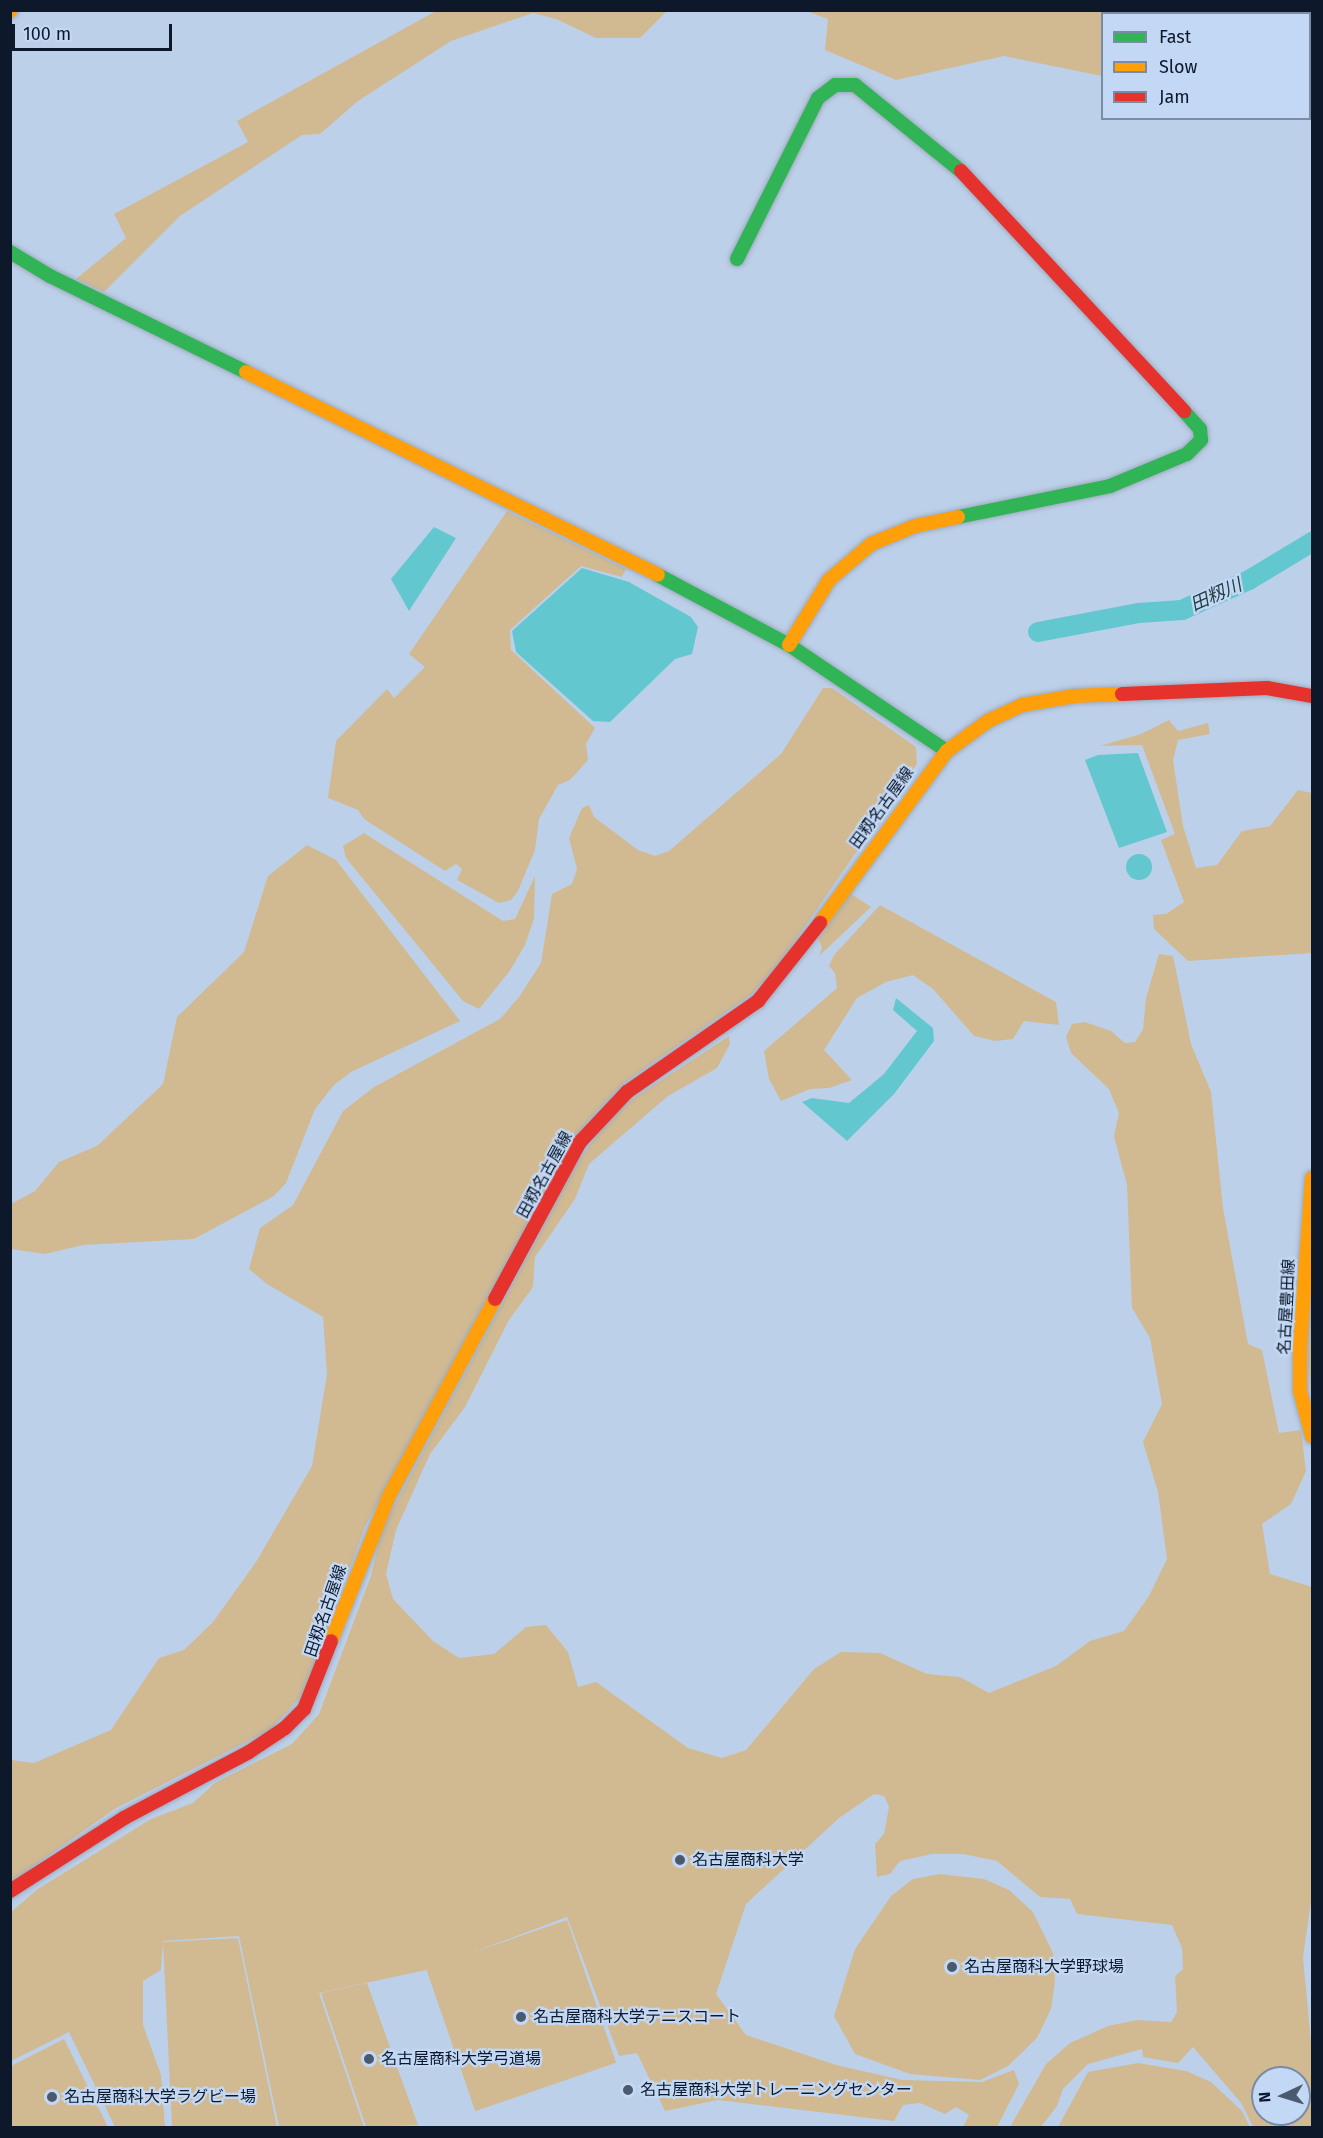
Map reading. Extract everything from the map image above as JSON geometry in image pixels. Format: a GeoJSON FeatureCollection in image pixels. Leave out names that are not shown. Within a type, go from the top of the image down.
{"type":"FeatureCollection","features":[{"type":"Feature","properties":{"kind":"street"},"geometry":{"type":"LineString","coordinates":[[736,259],[818,98],[835,85],[855,86],[973,180],[1200,429],[1201,440],[1187,454],[1110,486],[915,526],[871,544],[829,580],[789,645]]}},
{"type":"Feature","properties":{"kind":"street"},"geometry":{"type":"LineString","coordinates":[[10,252],[50,276],[631,560],[789,645],[947,751]]}},
{"type":"Feature","properties":{"kind":"street","name":"田籾名古屋線"},"geometry":{"type":"LineString","coordinates":[[10,1891],[124,1818],[249,1752],[285,1728],[304,1709],[389,1496],[580,1142],[627,1092],[758,1001],[780,977],[947,751],[988,721],[1022,705],[1074,696],[1267,688],[1312,696]]}},
{"type":"Feature","properties":{"kind":"street","name":"名古屋豊田線"},"geometry":{"type":"LineString","coordinates":[[1312,1178],[1300,1347],[1300,1391],[1312,1436]]}},
{"type":"Feature","properties":{"kind":"shaded area"},"geometry":{"type":"Polygon","coordinates":[[[436,11],[667,11],[640,38],[596,38],[556,19],[533,13],[451,41],[358,101],[320,134],[302,135],[180,216],[104,292],[76,279],[126,238],[114,214],[248,142],[237,121],[436,11]]]}},
{"type":"Feature","properties":{"kind":"shaded area"},"geometry":{"type":"Polygon","coordinates":[[[806,11],[1312,11],[1312,74],[1311,12],[1101,12],[1101,76],[1004,56],[896,80],[825,50],[828,19],[806,11]]]}},
{"type":"Feature","properties":{"kind":"shaded area"},"geometry":{"type":"Polygon","coordinates":[[[507,511],[626,569],[622,577],[581,566],[510,630],[511,650],[595,728],[586,744],[588,760],[570,780],[558,785],[539,819],[535,850],[518,891],[511,900],[499,903],[457,880],[462,869],[456,864],[445,871],[364,819],[358,810],[328,798],[336,741],[387,689],[394,698],[425,667],[409,654],[507,511]]]}},
{"type":"Feature","properties":{"kind":"shaded area"},"geometry":{"type":"Polygon","coordinates":[[[434,527],[456,538],[409,611],[391,579],[434,527]]]}},
{"type":"Feature","properties":{"kind":"shaded area"},"geometry":{"type":"Polygon","coordinates":[[[582,568],[629,582],[691,617],[698,627],[692,654],[675,659],[610,722],[593,721],[516,652],[512,631],[582,568]]]}},
{"type":"Feature","properties":{"kind":"shaded area"},"geometry":{"type":"Polygon","coordinates":[[[823,688],[832,688],[916,747],[917,764],[779,964],[752,994],[624,1083],[588,1121],[559,1164],[365,1527],[305,1692],[270,1730],[116,1808],[11,1882],[11,1760],[34,1763],[111,1730],[159,1658],[184,1650],[213,1622],[256,1562],[312,1466],[327,1374],[323,1317],[267,1284],[249,1269],[260,1228],[293,1205],[343,1111],[374,1087],[500,1019],[519,997],[541,963],[552,894],[572,884],[577,869],[569,838],[582,808],[589,805],[594,817],[638,850],[655,856],[669,851],[781,754],[823,688]]]}},
{"type":"Feature","properties":{"kind":"shaded area"},"geometry":{"type":"Polygon","coordinates":[[[1169,720],[1178,731],[1208,723],[1210,734],[1178,740],[1173,760],[1183,826],[1196,868],[1217,865],[1242,831],[1270,826],[1298,790],[1312,793],[1312,953],[1188,961],[1154,929],[1153,915],[1166,914],[1184,902],[1161,840],[1175,834],[1142,745],[1100,746],[1141,734],[1169,720]]]}},
{"type":"Feature","properties":{"kind":"shaded area"},"geometry":{"type":"Polygon","coordinates":[[[1138,753],[1167,832],[1119,848],[1085,760],[1098,755],[1138,753]]]}},
{"type":"Feature","properties":{"kind":"shaded area"},"geometry":{"type":"Polygon","coordinates":[[[364,833],[503,921],[515,919],[535,876],[534,919],[525,945],[509,972],[479,1009],[463,1001],[346,858],[343,846],[364,833]]]}},
{"type":"Feature","properties":{"kind":"shaded area"},"geometry":{"type":"Polygon","coordinates":[[[307,845],[336,860],[460,1021],[351,1072],[334,1085],[315,1109],[286,1183],[274,1196],[194,1239],[83,1245],[45,1254],[11,1249],[11,1204],[35,1191],[59,1162],[97,1146],[163,1084],[177,1017],[244,952],[268,876],[307,845]]]}},
{"type":"Feature","properties":{"kind":"shaded area"},"geometry":{"type":"Polygon","coordinates":[[[1139,854],[1148,858],[1152,867],[1148,876],[1139,880],[1130,876],[1126,867],[1130,858],[1139,854]]]}},
{"type":"Feature","properties":{"kind":"shaded area"},"geometry":{"type":"Polygon","coordinates":[[[850,893],[871,907],[819,956],[822,948],[818,938],[850,893]]]}},
{"type":"Feature","properties":{"kind":"shaded area"},"geometry":{"type":"Polygon","coordinates":[[[880,905],[1056,1002],[1059,1025],[1024,1021],[1013,1039],[995,1041],[974,1036],[933,989],[913,975],[886,982],[857,998],[824,1050],[852,1080],[829,1088],[810,1089],[781,1101],[769,1079],[764,1051],[837,988],[835,973],[829,966],[834,955],[880,905]]]}},
{"type":"Feature","properties":{"kind":"shaded area","name":"名古屋商科大学"},"geometry":{"type":"Polygon","coordinates":[[[1159,954],[1173,956],[1191,1044],[1211,1092],[1223,1208],[1248,1344],[1262,1350],[1279,1433],[1301,1430],[1306,1471],[1291,1504],[1262,1524],[1270,1574],[1312,1587],[1312,1895],[1303,1957],[1312,2054],[1312,2127],[1253,2126],[1311,2126],[1311,2066],[1251,2066],[1251,2123],[1242,2104],[1193,2047],[1178,2063],[1143,2057],[1142,2049],[1088,2064],[1063,2089],[1057,2106],[1041,2127],[1010,2127],[1046,2064],[1070,2043],[1108,2026],[1137,2020],[1171,2022],[1177,2012],[1175,1976],[1183,1969],[1182,1948],[1172,1925],[1077,1914],[1070,1899],[1040,1897],[997,1861],[963,1854],[932,1854],[900,1861],[890,1874],[877,1877],[875,1844],[884,1834],[889,1807],[884,1796],[874,1794],[839,1818],[746,1904],[716,1994],[746,2035],[836,2065],[902,2080],[982,2082],[1014,2070],[1019,2084],[997,2127],[963,2127],[969,2115],[956,2107],[945,2114],[920,2103],[903,2105],[894,2121],[718,2100],[665,2111],[637,2053],[619,2056],[567,1917],[426,1970],[319,1993],[364,2127],[279,2127],[239,1936],[163,1941],[161,1970],[143,1981],[143,2025],[161,2075],[165,2127],[115,2127],[69,2032],[11,2061],[11,1912],[38,1889],[151,1819],[193,1803],[216,1782],[292,1744],[319,1714],[371,1576],[381,1531],[576,1165],[604,1125],[625,1104],[729,1036],[730,1044],[717,1068],[668,1096],[589,1164],[575,1199],[535,1257],[533,1287],[509,1320],[465,1407],[430,1454],[396,1530],[386,1574],[393,1599],[433,1641],[459,1658],[494,1654],[526,1627],[546,1625],[568,1652],[578,1687],[596,1682],[688,1748],[722,1758],[746,1750],[814,1669],[841,1652],[880,1653],[927,1674],[960,1677],[989,1693],[1056,1666],[1090,1641],[1124,1631],[1149,1596],[1167,1559],[1158,1492],[1143,1442],[1162,1404],[1150,1338],[1132,1308],[1127,1185],[1114,1136],[1119,1113],[1109,1089],[1071,1053],[1066,1037],[1072,1024],[1085,1022],[1111,1031],[1125,1043],[1135,1042],[1143,1029],[1146,998],[1159,954]]]}},
{"type":"Feature","properties":{"kind":"shaded area"},"geometry":{"type":"Polygon","coordinates":[[[896,998],[933,1028],[934,1041],[894,1094],[847,1141],[802,1102],[812,1098],[849,1103],[884,1074],[917,1031],[893,1010],[896,998]]]}},
{"type":"Feature","properties":{"kind":"shaded area"},"geometry":{"type":"Polygon","coordinates":[[[1312,1275],[1312,1406],[1307,1348],[1312,1275]]]}},
{"type":"Feature","properties":{"kind":"shaded area","name":"名古屋商科大学野球場"},"geometry":{"type":"Polygon","coordinates":[[[939,1874],[984,1879],[1009,1890],[1033,1912],[1053,1953],[1055,1981],[1051,2009],[1037,2038],[1008,2066],[980,2080],[910,2074],[855,2054],[834,2016],[855,1949],[891,1896],[913,1879],[939,1874]]]}},
{"type":"Feature","properties":{"kind":"shaded area","name":"名古屋商科大学テニスコート"},"geometry":{"type":"Polygon","coordinates":[[[567,1920],[616,2063],[475,2111],[426,1969],[567,1920]]]}},
{"type":"Feature","properties":{"kind":"shaded area"},"geometry":{"type":"Polygon","coordinates":[[[238,1938],[277,2127],[172,2127],[163,1942],[238,1938]]]}},
{"type":"Feature","properties":{"kind":"shaded area","name":"名古屋商科大学弓道場"},"geometry":{"type":"Polygon","coordinates":[[[367,1983],[418,2125],[366,2127],[321,1993],[367,1983]]]}},
{"type":"Feature","properties":{"kind":"shaded area","name":"名古屋商科大学ラグビー場"},"geometry":{"type":"Polygon","coordinates":[[[64,2039],[108,2127],[11,2127],[11,2066],[64,2039]]]}},
{"type":"Feature","properties":{"kind":"shaded area"},"geometry":{"type":"Polygon","coordinates":[[[1138,2063],[1186,2071],[1211,2082],[1242,2111],[1250,2127],[1058,2127],[1088,2072],[1138,2063]]]}},
{"type":"Feature","properties":{"kind":"waterway","name":"田籾川"},"geometry":{"type":"LineString","coordinates":[[1038,632],[1139,613],[1182,610],[1249,580],[1312,542]]}},
{"type":"Feature","properties":{"kind":"traffic: fast"},"geometry":{"type":"LineString","coordinates":[[737,259],[818,98],[835,85],[855,85],[961,171]]}},
{"type":"Feature","properties":{"kind":"traffic: fast"},"geometry":{"type":"LineString","coordinates":[[10,252],[50,276],[246,372]]}},
{"type":"Feature","properties":{"kind":"traffic: fast"},"geometry":{"type":"LineString","coordinates":[[958,517],[1110,486],[1187,454],[1201,440],[1200,429],[1184,411]]}},
{"type":"Feature","properties":{"kind":"traffic: fast"},"geometry":{"type":"LineString","coordinates":[[658,575],[789,645],[947,751]]}},
{"type":"Feature","properties":{"kind":"traffic: slow"},"geometry":{"type":"LineString","coordinates":[[246,372],[658,575]]}},
{"type":"Feature","properties":{"kind":"traffic: slow"},"geometry":{"type":"LineString","coordinates":[[789,645],[829,580],[871,544],[915,526],[958,517]]}},
{"type":"Feature","properties":{"kind":"traffic: slow"},"geometry":{"type":"LineString","coordinates":[[820,923],[947,751],[988,721],[1022,705],[1074,696],[1122,694]]}},
{"type":"Feature","properties":{"kind":"traffic: slow"},"geometry":{"type":"LineString","coordinates":[[1312,1178],[1300,1347],[1300,1391],[1312,1436]]}},
{"type":"Feature","properties":{"kind":"traffic: slow"},"geometry":{"type":"LineString","coordinates":[[331,1641],[389,1496],[495,1299]]}},
{"type":"Feature","properties":{"kind":"traffic: jam"},"geometry":{"type":"LineString","coordinates":[[961,171],[1184,411]]}},
{"type":"Feature","properties":{"kind":"traffic: jam"},"geometry":{"type":"LineString","coordinates":[[1122,694],[1267,688],[1312,696]]}},
{"type":"Feature","properties":{"kind":"traffic: jam"},"geometry":{"type":"LineString","coordinates":[[495,1299],[580,1142],[627,1092],[758,1001],[820,923]]}},
{"type":"Feature","properties":{"kind":"traffic: jam"},"geometry":{"type":"LineString","coordinates":[[10,1891],[124,1818],[249,1752],[285,1728],[304,1709],[331,1641]]}},
{"type":"Feature","properties":{"kind":"place","name":"名古屋商科大学"},"geometry":{"type":"Point","coordinates":[680,1860]}},
{"type":"Feature","properties":{"kind":"place","name":"名古屋商科大学野球場"},"geometry":{"type":"Point","coordinates":[952,1967]}},
{"type":"Feature","properties":{"kind":"place","name":"名古屋商科大学テニスコート"},"geometry":{"type":"Point","coordinates":[521,2017]}},
{"type":"Feature","properties":{"kind":"place","name":"名古屋商科大学弓道場"},"geometry":{"type":"Point","coordinates":[369,2059]}},
{"type":"Feature","properties":{"kind":"place","name":"名古屋商科大学トレーニングセンター"},"geometry":{"type":"Point","coordinates":[628,2090]}},
{"type":"Feature","properties":{"kind":"place","name":"名古屋商科大学ラグビー場"},"geometry":{"type":"Point","coordinates":[52,2097]}}]}
